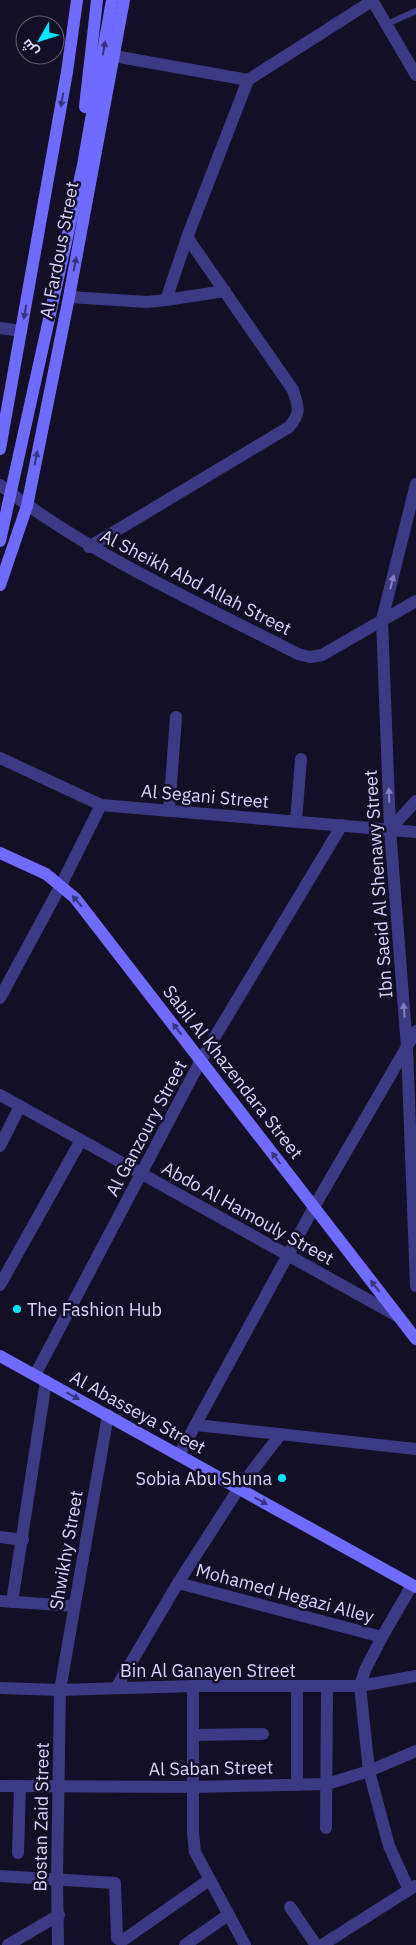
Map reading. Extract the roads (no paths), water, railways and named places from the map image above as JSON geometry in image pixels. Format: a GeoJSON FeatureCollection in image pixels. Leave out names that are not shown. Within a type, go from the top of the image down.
{"type":"FeatureCollection","features":[{"type":"Feature","properties":{"kind":"main road","name":"Al Fardous Street"},"geometry":{"type":"LineString","coordinates":[[0,449],[67,72],[77,0]]}},
{"type":"Feature","properties":{"kind":"main road"},"geometry":{"type":"LineString","coordinates":[[0,516],[77,164],[88,92],[97,0]]}},
{"type":"Feature","properties":{"kind":"main road"},"geometry":{"type":"LineString","coordinates":[[0,541],[83,165],[112,0]]}},
{"type":"Feature","properties":{"kind":"main road","name":"Al Fardous Street"},"geometry":{"type":"LineString","coordinates":[[0,585],[27,506],[69,297],[124,0]]}},
{"type":"Feature","properties":{"kind":"main road","name":"Sabil Al Khazendara Street"},"geometry":{"type":"LineString","coordinates":[[0,853],[46,874],[75,898],[416,1339]]}},
{"type":"Feature","properties":{"kind":"main road","name":"Al Abasseya Street"},"geometry":{"type":"LineString","coordinates":[[0,1356],[415,1585]]}},
{"type":"Feature","properties":{"kind":"street"},"geometry":{"type":"LineString","coordinates":[[166,300],[188,235],[248,80],[372,0],[416,75]]}},
{"type":"Feature","properties":{"kind":"street"},"geometry":{"type":"LineString","coordinates":[[114,56],[248,80]]}},
{"type":"Feature","properties":{"kind":"street"},"geometry":{"type":"LineString","coordinates":[[90,547],[289,427],[297,417],[298,403],[293,390],[189,240],[188,235]]}},
{"type":"Feature","properties":{"kind":"street"},"geometry":{"type":"LineString","coordinates":[[69,297],[147,302],[225,291]]}},
{"type":"Feature","properties":{"kind":"street"},"geometry":{"type":"LineString","coordinates":[[0,328],[22,331]]}},
{"type":"Feature","properties":{"kind":"street","name":"Ibn Saeid Al Shenawy Street"},"geometry":{"type":"LineString","coordinates":[[416,484],[382,620],[390,829],[412,1050],[416,1286]]}},
{"type":"Feature","properties":{"kind":"street","name":"Al Sheikh Abd Allah Street"},"geometry":{"type":"LineString","coordinates":[[0,485],[27,506],[90,547],[298,654],[310,657],[322,655],[382,620]]}},
{"type":"Feature","properties":{"kind":"street"},"geometry":{"type":"LineString","coordinates":[[382,620],[416,601]]}},
{"type":"Feature","properties":{"kind":"street"},"geometry":{"type":"LineString","coordinates":[[169,811],[176,717]]}},
{"type":"Feature","properties":{"kind":"street","name":"Al Segani Street"},"geometry":{"type":"LineString","coordinates":[[0,758],[101,805],[416,832]]}},
{"type":"Feature","properties":{"kind":"street"},"geometry":{"type":"LineString","coordinates":[[296,821],[301,759]]}},
{"type":"Feature","properties":{"kind":"street"},"geometry":{"type":"LineString","coordinates":[[390,829],[416,800]]}},
{"type":"Feature","properties":{"kind":"street"},"geometry":{"type":"LineString","coordinates":[[0,998],[61,885],[101,805]]}},
{"type":"Feature","properties":{"kind":"street","name":"Al Ganzoury Street"},"geometry":{"type":"LineString","coordinates":[[6,1601],[22,1540],[41,1378],[141,1174],[201,1060],[342,825]]}},
{"type":"Feature","properties":{"kind":"street"},"geometry":{"type":"LineString","coordinates":[[179,1456],[314,1207],[412,1050],[416,1031]]}},
{"type":"Feature","properties":{"kind":"street","name":"Abdo Al Hamouly Street"},"geometry":{"type":"LineString","coordinates":[[0,1095],[399,1317]]}},
{"type":"Feature","properties":{"kind":"street"},"geometry":{"type":"LineString","coordinates":[[0,1146],[20,1106]]}},
{"type":"Feature","properties":{"kind":"street"},"geometry":{"type":"LineString","coordinates":[[0,1285],[81,1140]]}},
{"type":"Feature","properties":{"kind":"street","name":"Shwikhy Street"},"geometry":{"type":"LineString","coordinates":[[60,1690],[108,1416]]}},
{"type":"Feature","properties":{"kind":"street"},"geometry":{"type":"LineString","coordinates":[[196,1425],[416,1449]]}},
{"type":"Feature","properties":{"kind":"street"},"geometry":{"type":"LineString","coordinates":[[116,1688],[178,1583],[239,1488],[280,1435]]}},
{"type":"Feature","properties":{"kind":"street"},"geometry":{"type":"LineString","coordinates":[[0,1537],[22,1540]]}},
{"type":"Feature","properties":{"kind":"street","name":"Mohamed Hegazi Alley"},"geometry":{"type":"LineString","coordinates":[[178,1583],[382,1637]]}},
{"type":"Feature","properties":{"kind":"street"},"geometry":{"type":"LineString","coordinates":[[322,1945],[412,1887],[389,1846],[369,1771],[360,1686],[365,1670],[382,1637],[415,1585]]}},
{"type":"Feature","properties":{"kind":"street"},"geometry":{"type":"LineString","coordinates":[[6,1601],[74,1606]]}},
{"type":"Feature","properties":{"kind":"street","name":"Bin Al Ganayen Street"},"geometry":{"type":"LineString","coordinates":[[0,1688],[60,1690],[193,1686],[327,1687],[360,1686],[416,1676]]}},
{"type":"Feature","properties":{"kind":"street"},"geometry":{"type":"LineString","coordinates":[[193,1686],[193,1833],[195,1852],[245,1945]]}},
{"type":"Feature","properties":{"kind":"street"},"geometry":{"type":"LineString","coordinates":[[297,1687],[297,1785]]}},
{"type":"Feature","properties":{"kind":"street"},"geometry":{"type":"LineString","coordinates":[[326,1828],[327,1687]]}},
{"type":"Feature","properties":{"kind":"street","name":"Bostan Zaid Street"},"geometry":{"type":"LineString","coordinates":[[58,1945],[57,1879],[60,1786],[60,1690]]}},
{"type":"Feature","properties":{"kind":"street"},"geometry":{"type":"LineString","coordinates":[[194,1735],[263,1734]]}},
{"type":"Feature","properties":{"kind":"street","name":"Al Saban Street"},"geometry":{"type":"LineString","coordinates":[[0,1786],[194,1787],[327,1784],[369,1771],[416,1751]]}},
{"type":"Feature","properties":{"kind":"street"},"geometry":{"type":"LineString","coordinates":[[18,1853],[20,1786]]}},
{"type":"Feature","properties":{"kind":"street"},"geometry":{"type":"LineString","coordinates":[[0,1876],[115,1883],[117,1938],[122,1941],[209,1880]]}},
{"type":"Feature","properties":{"kind":"street"},"geometry":{"type":"LineString","coordinates":[[290,1907],[316,1945]]}},
{"type":"Feature","properties":{"kind":"street"},"geometry":{"type":"LineString","coordinates":[[8,1945],[59,1915]]}},
{"type":"Feature","properties":{"kind":"street"},"geometry":{"type":"LineString","coordinates":[[185,1945],[228,1915]]}},
{"type":"Feature","properties":{"kind":"lane"},"geometry":{"type":"LineString","coordinates":[[386,24],[416,11]]}},
{"type":"Feature","properties":{"kind":"place","name":"The Fashion Hub"},"geometry":{"type":"Point","coordinates":[17,1309]}},
{"type":"Feature","properties":{"kind":"place","name":"Sobia Abu Shuna"},"geometry":{"type":"Point","coordinates":[282,1478]}}]}
